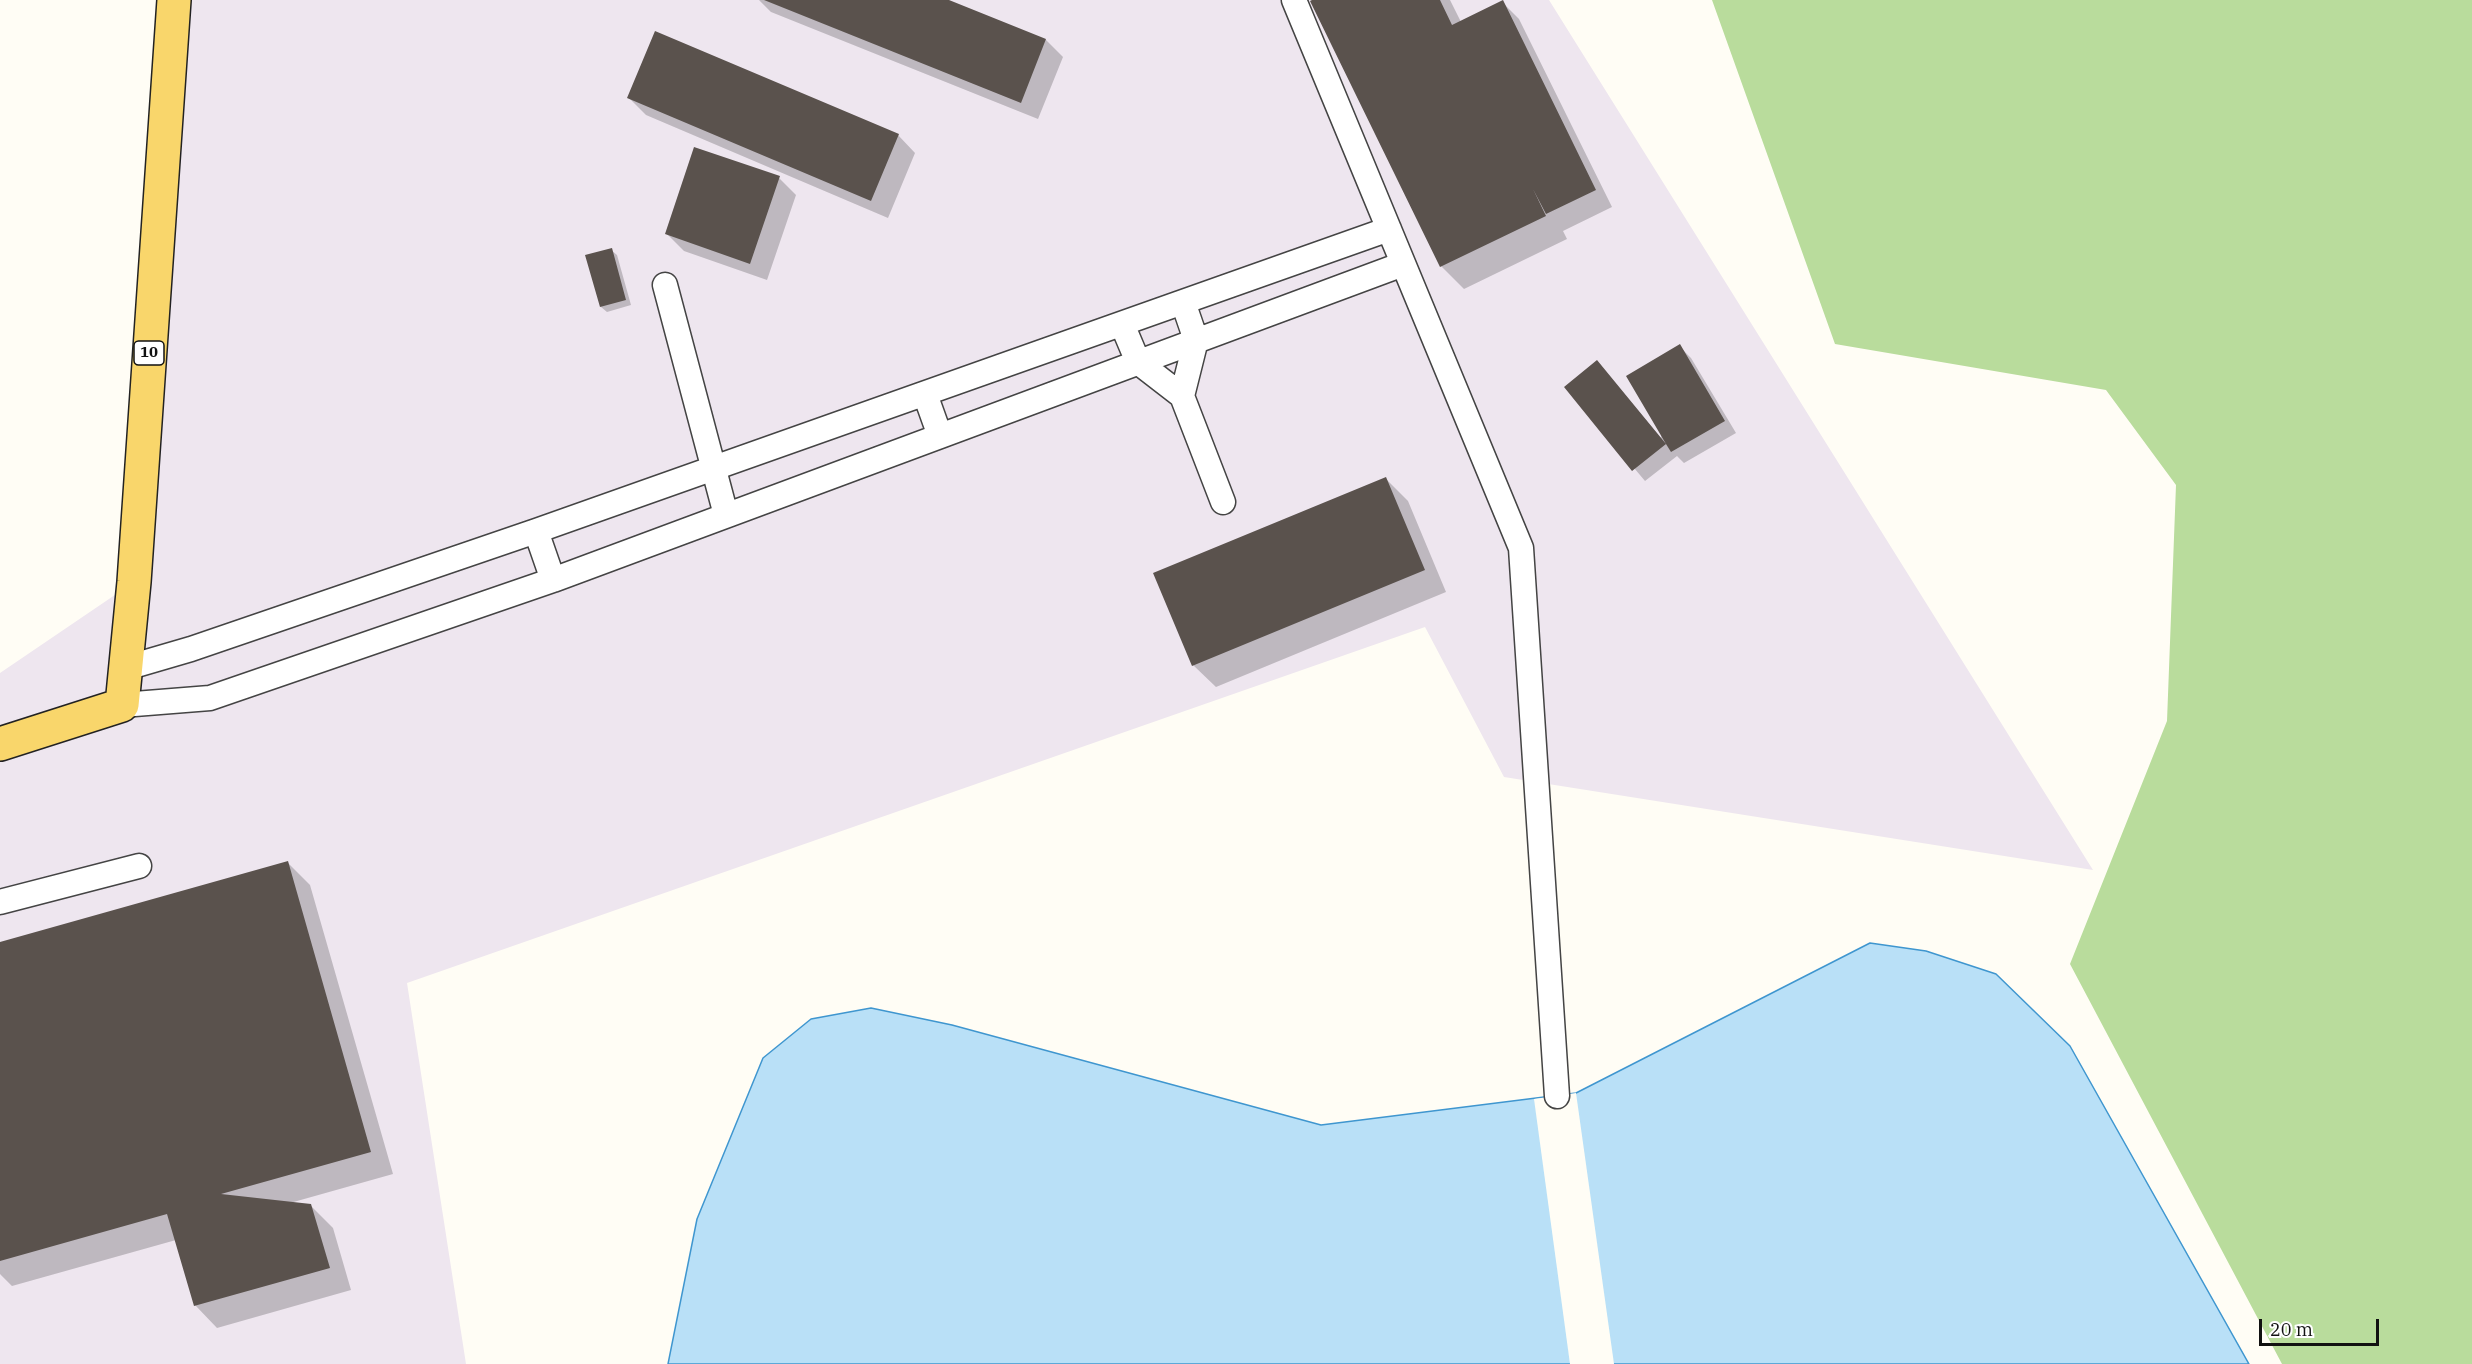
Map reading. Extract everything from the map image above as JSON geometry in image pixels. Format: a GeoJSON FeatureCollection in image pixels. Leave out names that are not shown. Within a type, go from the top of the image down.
{"type":"FeatureCollection","features":[{"type":"Feature","properties":{"kind":"main road","name":"10"},"geometry":{"type":"LineString","coordinates":[[122,705],[134,582],[174,0]]}},
{"type":"Feature","properties":{"kind":"main road"},"geometry":{"type":"LineString","coordinates":[[0,744],[122,705]]}},
{"type":"Feature","properties":{"kind":"lane"},"geometry":{"type":"LineString","coordinates":[[1294,0],[1521,548],[1557,1096]]}},
{"type":"Feature","properties":{"kind":"lane"},"geometry":{"type":"LineString","coordinates":[[126,668],[191,649],[536,531],[1389,229]]}},
{"type":"Feature","properties":{"kind":"lane"},"geometry":{"type":"LineString","coordinates":[[1311,257],[1324,294]]}},
{"type":"Feature","properties":{"kind":"lane"},"geometry":{"type":"LineString","coordinates":[[122,705],[210,698],[553,580],[1403,264]]}},
{"type":"Feature","properties":{"kind":"lane"},"geometry":{"type":"LineString","coordinates":[[665,285],[726,515]]}},
{"type":"Feature","properties":{"kind":"lane"},"geometry":{"type":"LineString","coordinates":[[1182,396],[1196,340],[1183,302]]}},
{"type":"Feature","properties":{"kind":"lane"},"geometry":{"type":"LineString","coordinates":[[1122,324],[1138,362],[1182,396],[1223,502]]}},
{"type":"Feature","properties":{"kind":"lane"},"geometry":{"type":"LineString","coordinates":[[925,394],[940,436]]}},
{"type":"Feature","properties":{"kind":"lane"},"geometry":{"type":"LineString","coordinates":[[536,531],[553,580]]}},
{"type":"Feature","properties":{"kind":"lane"},"geometry":{"type":"LineString","coordinates":[[0,902],[139,866]]}},
{"type":"Feature","properties":{"kind":"shaded area"},"geometry":{"type":"Polygon","coordinates":[[[174,0],[1549,0],[2093,870],[1504,777],[1425,627],[407,983],[466,1364],[0,1364],[0,673],[134,582],[174,0]]]}},
{"type":"Feature","properties":{"kind":"green space"},"geometry":{"type":"Polygon","coordinates":[[[1712,0],[2472,0],[2472,1364],[2282,1364],[2070,964],[2167,721],[2176,485],[2106,390],[1835,344],[1712,0]]]}},
{"type":"Feature","properties":{"kind":"water"},"geometry":{"type":"Polygon","coordinates":[[[1870,943],[1926,951],[1996,974],[2070,1046],[2249,1364],[668,1364],[697,1219],[763,1058],[811,1019],[871,1008],[952,1025],[1321,1125],[1576,1093],[1870,943]]]}},
{"type":"Feature","properties":{"kind":"pier"},"geometry":{"type":"Polygon","coordinates":[[[1576,1093],[1614,1364],[1570,1364],[1534,1099],[1576,1093]]]}},
{"type":"Feature","properties":{"kind":"building"},"geometry":{"type":"Polygon","coordinates":[[[764,0],[949,0],[1046,39],[1021,103],[764,0]]]}},
{"type":"Feature","properties":{"kind":"building"},"geometry":{"type":"Polygon","coordinates":[[[1440,0],[1452,25],[1503,0],[1596,190],[1546,214],[1533,189],[1546,216],[1440,267],[1310,1],[1440,0]]]}},
{"type":"Feature","properties":{"kind":"building"},"geometry":{"type":"Polygon","coordinates":[[[655,31],[899,134],[871,201],[627,98],[655,31]]]}},
{"type":"Feature","properties":{"kind":"building"},"geometry":{"type":"Polygon","coordinates":[[[694,147],[780,176],[750,264],[665,234],[694,147]]]}},
{"type":"Feature","properties":{"kind":"building"},"geometry":{"type":"Polygon","coordinates":[[[612,248],[626,300],[600,307],[585,255],[612,248]]]}},
{"type":"Feature","properties":{"kind":"building"},"geometry":{"type":"Polygon","coordinates":[[[1680,344],[1725,421],[1671,452],[1626,376],[1680,344]]]}},
{"type":"Feature","properties":{"kind":"building"},"geometry":{"type":"Polygon","coordinates":[[[1597,360],[1666,444],[1632,471],[1564,387],[1597,360]]]}},
{"type":"Feature","properties":{"kind":"building"},"geometry":{"type":"Polygon","coordinates":[[[1386,477],[1425,570],[1192,666],[1153,573],[1386,477]]]}},
{"type":"Feature","properties":{"kind":"building"},"geometry":{"type":"Polygon","coordinates":[[[288,861],[371,1152],[221,1194],[311,1204],[330,1268],[194,1306],[167,1214],[0,1261],[0,942],[288,861]]]}}]}
